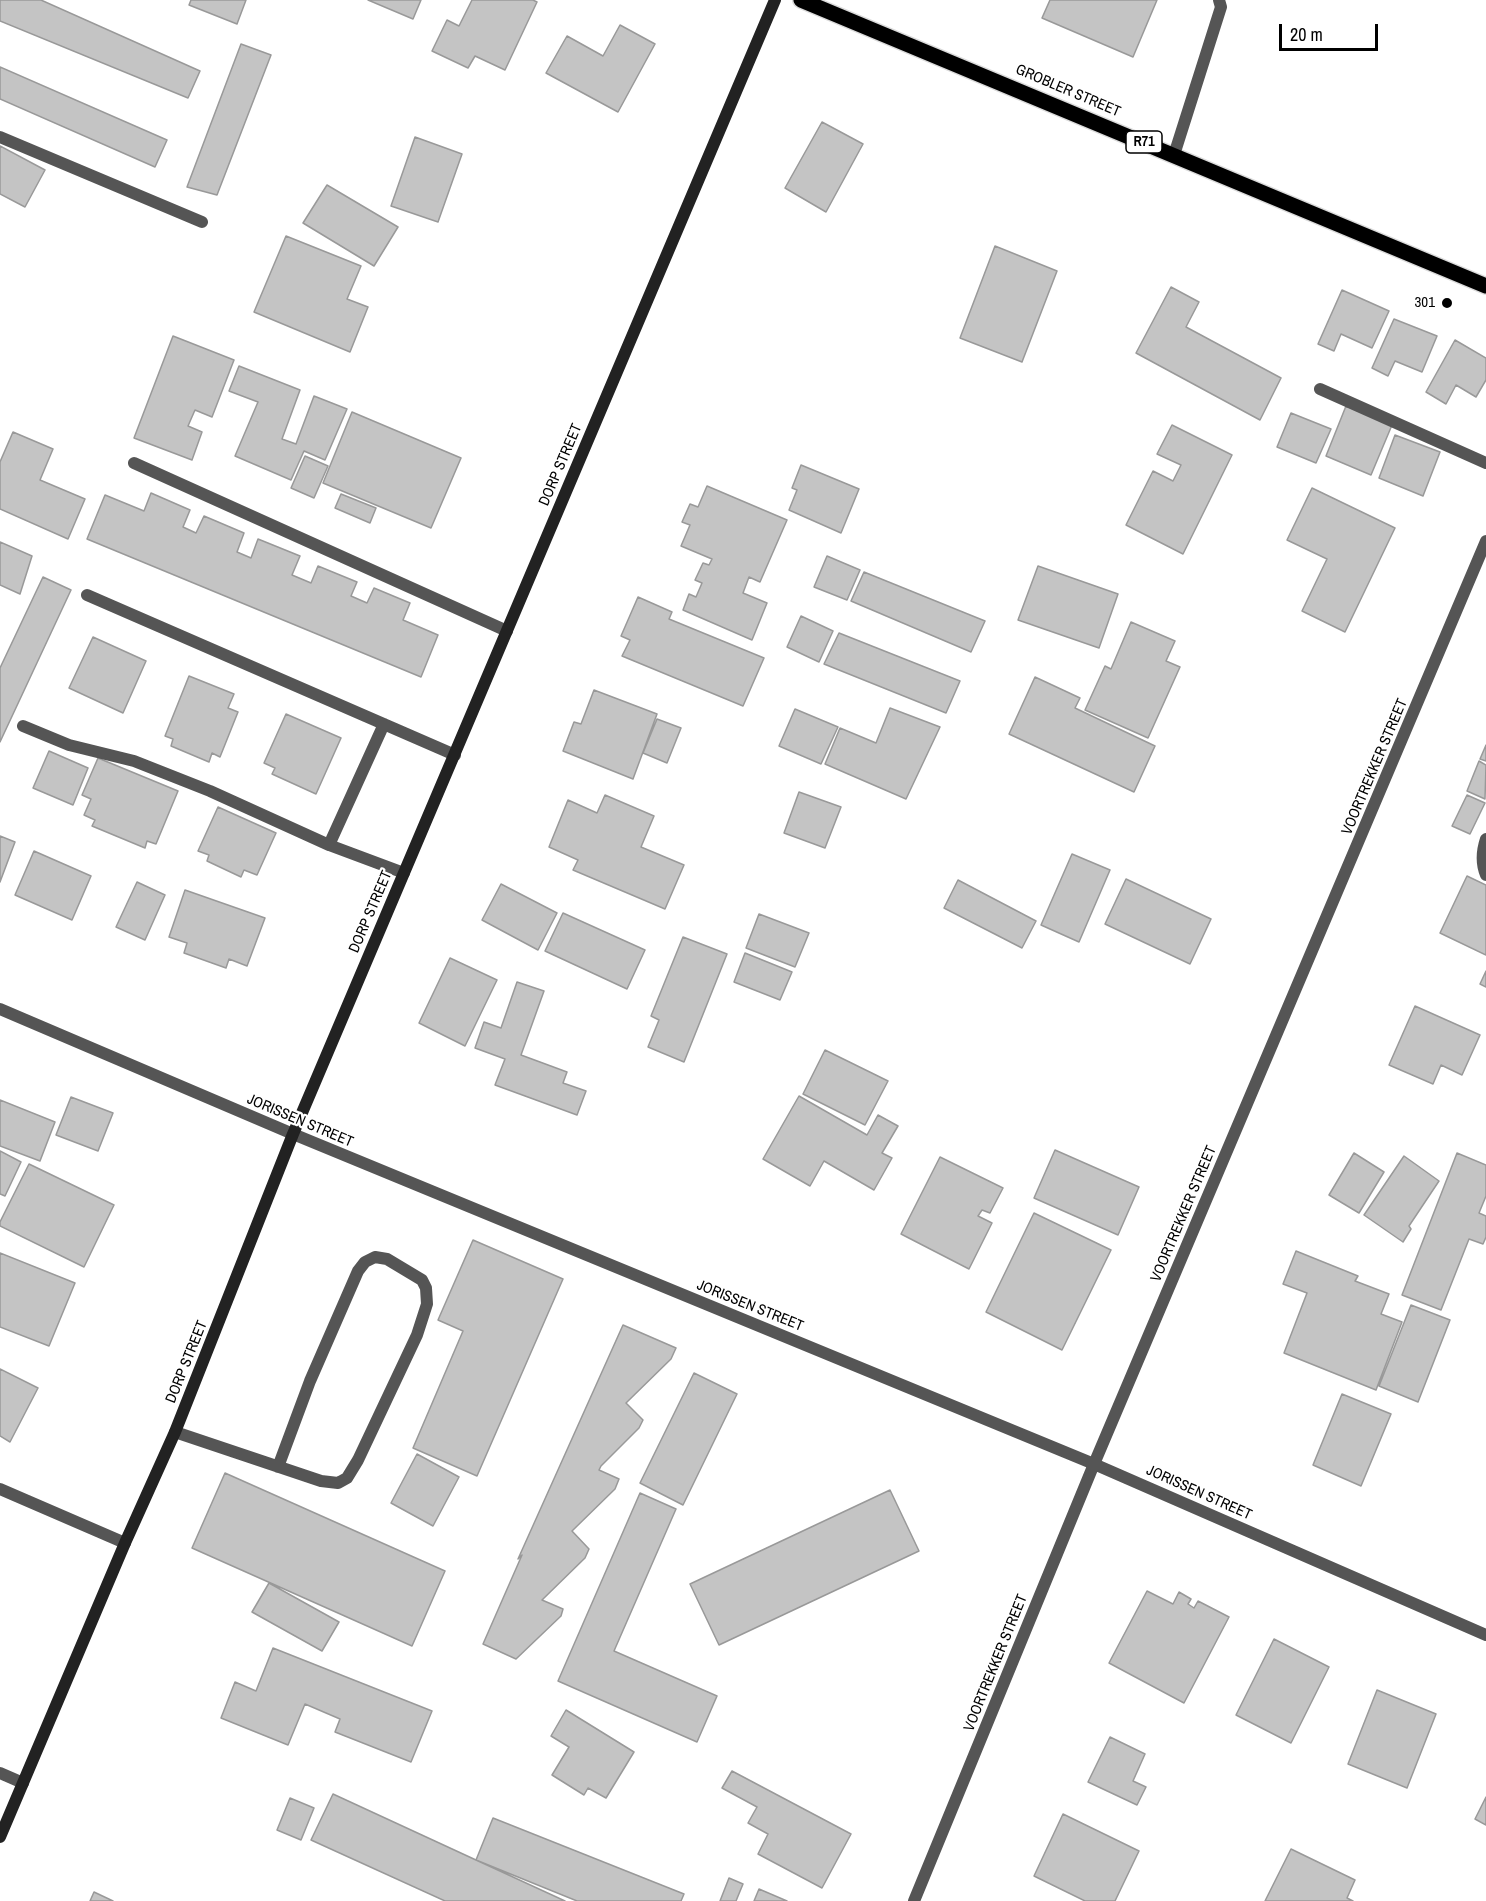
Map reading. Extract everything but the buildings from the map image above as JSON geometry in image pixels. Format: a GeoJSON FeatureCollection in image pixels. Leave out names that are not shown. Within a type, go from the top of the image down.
{"type":"FeatureCollection","features":[{"type":"Feature","properties":{"kind":"main road","name":"GROBLER STREET"},"geometry":{"type":"LineString","coordinates":[[801,0],[1486,286]]}},
{"type":"Feature","properties":{"kind":"street","name":"DORP STREET"},"geometry":{"type":"LineString","coordinates":[[0,1837],[125,1543],[175,1432],[293,1134],[775,0]]}},
{"type":"Feature","properties":{"kind":"street"},"geometry":{"type":"LineString","coordinates":[[1174,155],[1221,7],[1219,0]]}},
{"type":"Feature","properties":{"kind":"street"},"geometry":{"type":"LineString","coordinates":[[0,137],[202,222]]}},
{"type":"Feature","properties":{"kind":"street"},"geometry":{"type":"LineString","coordinates":[[1320,389],[1486,463]]}},
{"type":"Feature","properties":{"kind":"street"},"geometry":{"type":"LineString","coordinates":[[134,463],[507,631]]}},
{"type":"Feature","properties":{"kind":"street","name":"VOORTREKKER STREET"},"geometry":{"type":"LineString","coordinates":[[914,1901],[1094,1464],[1486,541]]}},
{"type":"Feature","properties":{"kind":"street"},"geometry":{"type":"LineString","coordinates":[[87,595],[455,755]]}},
{"type":"Feature","properties":{"kind":"street"},"geometry":{"type":"LineString","coordinates":[[329,845],[384,723]]}},
{"type":"Feature","properties":{"kind":"street"},"geometry":{"type":"LineString","coordinates":[[23,726],[69,745],[134,761],[210,791],[329,845],[404,873]]}},
{"type":"Feature","properties":{"kind":"street"},"geometry":{"type":"LineString","coordinates":[[1486,839],[1482,866],[1486,875]]}},
{"type":"Feature","properties":{"kind":"street","name":"JORISSEN STREET"},"geometry":{"type":"LineString","coordinates":[[0,1009],[293,1134],[1094,1464],[1486,1635]]}},
{"type":"Feature","properties":{"kind":"street"},"geometry":{"type":"LineString","coordinates":[[175,1432],[278,1467],[321,1481],[338,1483],[347,1478],[358,1460],[417,1335],[427,1304],[426,1288],[422,1280],[387,1259],[375,1257],[362,1266],[309,1381],[278,1467]]}},
{"type":"Feature","properties":{"kind":"street"},"geometry":{"type":"LineString","coordinates":[[0,1489],[125,1543]]}},
{"type":"Feature","properties":{"kind":"street"},"geometry":{"type":"LineString","coordinates":[[0,1773],[23,1783]]}},
{"type":"Feature","properties":{"kind":"place","name":"301"},"geometry":{"type":"Point","coordinates":[1447,303]}}]}
